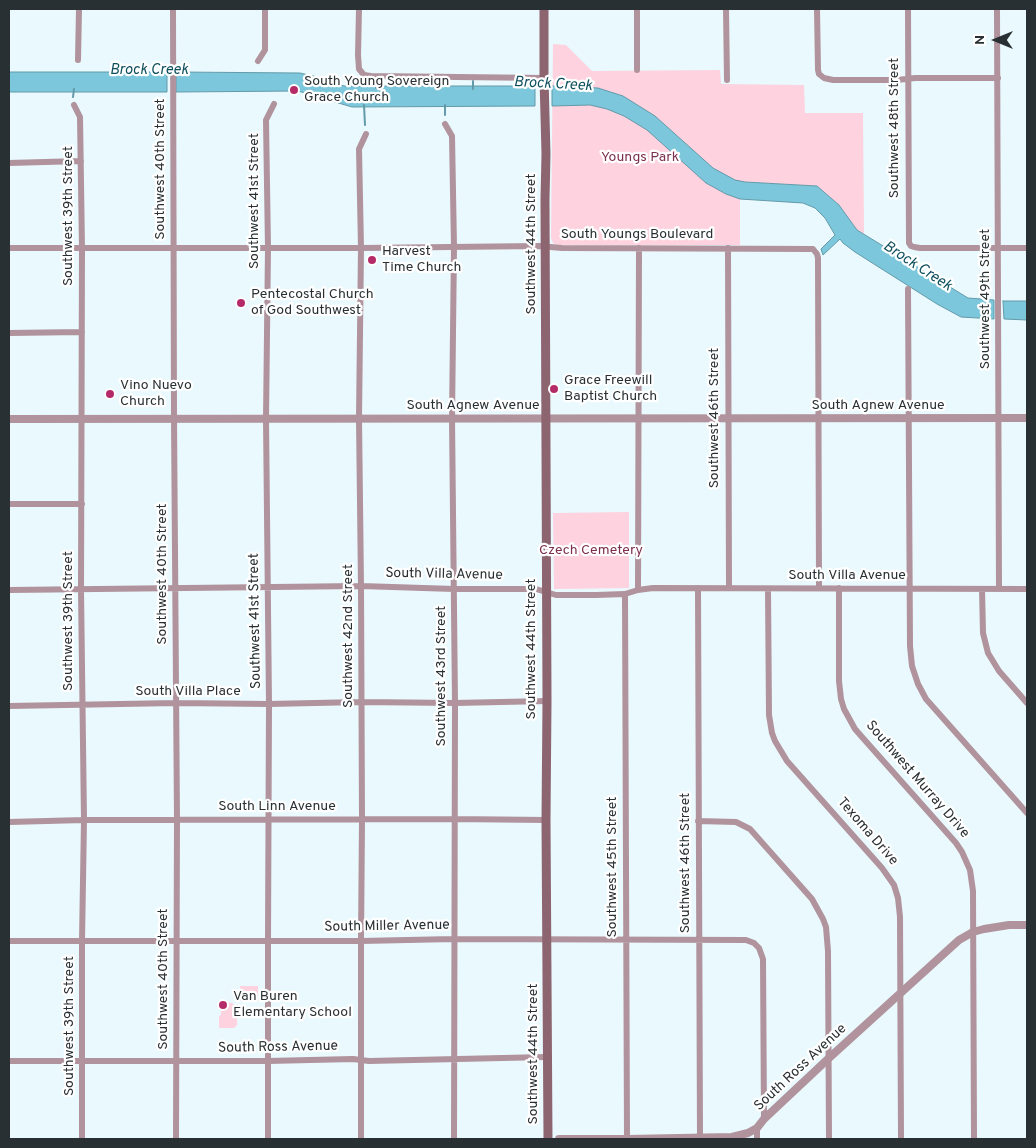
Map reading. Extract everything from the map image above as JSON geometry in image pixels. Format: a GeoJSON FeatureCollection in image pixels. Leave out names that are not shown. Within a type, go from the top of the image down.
{"type":"FeatureCollection","features":[{"type":"Feature","properties":{"kind":"main road","name":"Southwest 44th Street"},"geometry":{"type":"LineString","coordinates":[[544,9],[548,1139]]}},
{"type":"Feature","properties":{"kind":"street"},"geometry":{"type":"LineString","coordinates":[[78,60],[79,9]]}},
{"type":"Feature","properties":{"kind":"street","name":"Southwest 40th Street"},"geometry":{"type":"LineString","coordinates":[[173,9],[177,820],[176,1139]]}},
{"type":"Feature","properties":{"kind":"street"},"geometry":{"type":"LineString","coordinates":[[258,60],[265,50],[265,9]]}},
{"type":"Feature","properties":{"kind":"street"},"geometry":{"type":"LineString","coordinates":[[358,9],[358,55],[360,69],[364,75],[544,78]]}},
{"type":"Feature","properties":{"kind":"street"},"geometry":{"type":"LineString","coordinates":[[637,9],[637,70]]}},
{"type":"Feature","properties":{"kind":"street"},"geometry":{"type":"LineString","coordinates":[[726,9],[727,80]]}},
{"type":"Feature","properties":{"kind":"street"},"geometry":{"type":"LineString","coordinates":[[817,9],[818,70],[822,77],[828,80],[998,78]]}},
{"type":"Feature","properties":{"kind":"street","name":"Southwest 48th Street"},"geometry":{"type":"LineString","coordinates":[[908,9],[908,239],[911,246],[920,248],[998,248]]}},
{"type":"Feature","properties":{"kind":"street","name":"Southwest 49th Street"},"geometry":{"type":"LineString","coordinates":[[998,9],[999,589]]}},
{"type":"Feature","properties":{"kind":"street","name":"Southwest 41st Street"},"geometry":{"type":"LineString","coordinates":[[268,1139],[269,704],[266,418],[268,248],[266,120],[274,104]]}},
{"type":"Feature","properties":{"kind":"street","name":"Southwest 39th Street"},"geometry":{"type":"LineString","coordinates":[[74,105],[80,117],[82,249],[81,590],[84,820],[82,1139]]}},
{"type":"Feature","properties":{"kind":"street","name":"Southwest 43rd Street"},"geometry":{"type":"LineString","coordinates":[[445,124],[452,136],[454,247],[452,418],[455,703],[454,1139]]}},
{"type":"Feature","properties":{"kind":"street","name":"Southwest 42nd Street"},"geometry":{"type":"LineString","coordinates":[[361,1139],[362,586],[359,418],[359,149],[366,134]]}},
{"type":"Feature","properties":{"kind":"street"},"geometry":{"type":"LineString","coordinates":[[9,163],[80,161]]}},
{"type":"Feature","properties":{"kind":"street","name":"South Youngs Boulevard"},"geometry":{"type":"LineString","coordinates":[[9,248],[545,246],[562,248],[809,248],[815,251],[818,258],[818,418]]}},
{"type":"Feature","properties":{"kind":"street"},"geometry":{"type":"LineString","coordinates":[[638,590],[639,248]]}},
{"type":"Feature","properties":{"kind":"street","name":"Southwest 46th Street"},"geometry":{"type":"LineString","coordinates":[[728,248],[728,588]]}},
{"type":"Feature","properties":{"kind":"street"},"geometry":{"type":"LineString","coordinates":[[998,248],[1027,248]]}},
{"type":"Feature","properties":{"kind":"street"},"geometry":{"type":"LineString","coordinates":[[908,289],[910,656],[914,676],[921,691],[932,706],[1027,813]]}},
{"type":"Feature","properties":{"kind":"street"},"geometry":{"type":"LineString","coordinates":[[9,333],[82,332]]}},
{"type":"Feature","properties":{"kind":"street"},"geometry":{"type":"LineString","coordinates":[[818,418],[819,588]]}},
{"type":"Feature","properties":{"kind":"street","name":"South Agnew Avenue"},"geometry":{"type":"LineString","coordinates":[[9,419],[1027,418]]}},
{"type":"Feature","properties":{"kind":"street"},"geometry":{"type":"LineString","coordinates":[[9,504],[82,504]]}},
{"type":"Feature","properties":{"kind":"street","name":"South Villa Avenue"},"geometry":{"type":"LineString","coordinates":[[9,590],[362,586],[536,589],[556,595],[625,594],[653,588],[1027,588]]}},
{"type":"Feature","properties":{"kind":"street","name":"Southwest 46th Street"},"geometry":{"type":"LineString","coordinates":[[698,588],[700,1136]]}},
{"type":"Feature","properties":{"kind":"street","name":"Southwest Murray Drive"},"geometry":{"type":"LineString","coordinates":[[839,588],[839,680],[844,709],[855,729],[950,835],[962,852],[970,870],[972,880],[973,932],[974,1139]]}},
{"type":"Feature","properties":{"kind":"street"},"geometry":{"type":"LineString","coordinates":[[982,588],[983,633],[988,653],[998,671],[1027,703]]}},
{"type":"Feature","properties":{"kind":"street","name":"Texoma Drive"},"geometry":{"type":"LineString","coordinates":[[768,589],[768,706],[772,733],[780,751],[787,760],[882,868],[894,885],[898,898],[901,993],[901,1139]]}},
{"type":"Feature","properties":{"kind":"street","name":"Southwest 45th Street"},"geometry":{"type":"LineString","coordinates":[[625,594],[627,1139]]}},
{"type":"Feature","properties":{"kind":"street","name":"South Villa Place"},"geometry":{"type":"LineString","coordinates":[[9,706],[547,701]]}},
{"type":"Feature","properties":{"kind":"street","name":"South Linn Avenue"},"geometry":{"type":"LineString","coordinates":[[9,822],[84,820],[546,820]]}},
{"type":"Feature","properties":{"kind":"street"},"geometry":{"type":"LineString","coordinates":[[698,821],[736,822],[750,829],[812,899],[819,910],[828,939],[829,1139]]}},
{"type":"Feature","properties":{"kind":"street","name":"South Ross Avenue"},"geometry":{"type":"LineString","coordinates":[[559,1139],[732,1136],[748,1133],[757,1128],[764,1119],[829,1058],[952,945],[973,932],[1001,926],[1027,924]]}},
{"type":"Feature","properties":{"kind":"street","name":"South Miller Avenue"},"geometry":{"type":"LineString","coordinates":[[9,942],[361,941],[454,938],[746,940],[754,943],[761,951],[764,963],[764,1119]]}},
{"type":"Feature","properties":{"kind":"street","name":"South Ross Avenue"},"geometry":{"type":"LineString","coordinates":[[9,1061],[268,1061],[547,1057]]}},
{"type":"Feature","properties":{"kind":"street"},"geometry":{"type":"LineString","coordinates":[[757,1128],[757,1139]]}},
{"type":"Feature","properties":{"kind":"green space","name":"Youngs Park"},"geometry":{"type":"Polygon","coordinates":[[[553,44],[566,45],[592,71],[720,70],[721,84],[804,85],[805,113],[863,113],[864,234],[857,230],[839,205],[817,186],[745,182],[740,199],[740,245],[554,244],[551,238],[553,44]]]}},
{"type":"Feature","properties":{"kind":"green space","name":"Czech Cemetery"},"geometry":{"type":"Polygon","coordinates":[[[629,512],[629,588],[554,589],[553,513],[629,512]]]}},
{"type":"Feature","properties":{"kind":"green space"},"geometry":{"type":"Polygon","coordinates":[[[240,986],[258,986],[258,1001],[240,1001],[240,986]]]}},
{"type":"Feature","properties":{"kind":"green space"},"geometry":{"type":"Polygon","coordinates":[[[221,1003],[232,1003],[237,1007],[237,1025],[234,1028],[219,1028],[221,1003]]]}},
{"type":"Feature","properties":{"kind":"water","name":"Brock Creek"},"geometry":{"type":"Polygon","coordinates":[[[9,72],[167,72],[167,92],[9,92],[9,72]]]}},
{"type":"Feature","properties":{"kind":"water","name":"Brock Creek"},"geometry":{"type":"Polygon","coordinates":[[[176,72],[300,73],[326,79],[344,86],[535,86],[535,106],[352,107],[298,91],[176,92],[176,72]]]}},
{"type":"Feature","properties":{"kind":"water","name":"Brock Creek"},"geometry":{"type":"Polygon","coordinates":[[[552,86],[598,88],[623,96],[655,116],[713,168],[735,180],[817,186],[839,205],[857,230],[968,298],[994,300],[994,319],[961,317],[855,252],[840,239],[823,255],[821,249],[835,235],[825,218],[815,208],[803,203],[740,199],[726,194],[706,183],[647,130],[624,116],[590,105],[552,106],[552,86]]]}},
{"type":"Feature","properties":{"kind":"water"},"geometry":{"type":"Polygon","coordinates":[[[1003,301],[1027,301],[1027,320],[1004,319],[1003,301]]]}},
{"type":"Feature","properties":{"kind":"waterway"},"geometry":{"type":"LineString","coordinates":[[376,80],[376,88]]}},
{"type":"Feature","properties":{"kind":"waterway"},"geometry":{"type":"LineString","coordinates":[[473,81],[473,89]]}},
{"type":"Feature","properties":{"kind":"waterway"},"geometry":{"type":"LineString","coordinates":[[73,97],[74,89]]}},
{"type":"Feature","properties":{"kind":"waterway"},"geometry":{"type":"LineString","coordinates":[[364,105],[365,125]]}},
{"type":"Feature","properties":{"kind":"waterway"},"geometry":{"type":"LineString","coordinates":[[445,105],[445,115]]}},
{"type":"Feature","properties":{"kind":"place","name":"South Young Sovereign Grace Church"},"geometry":{"type":"Point","coordinates":[294,90]}},
{"type":"Feature","properties":{"kind":"place","name":"Harvest Time Church"},"geometry":{"type":"Point","coordinates":[372,260]}},
{"type":"Feature","properties":{"kind":"place","name":"Pentecostal Church of God Southwest"},"geometry":{"type":"Point","coordinates":[241,303]}},
{"type":"Feature","properties":{"kind":"place","name":"Grace Freewill Baptist Church"},"geometry":{"type":"Point","coordinates":[554,389]}},
{"type":"Feature","properties":{"kind":"place","name":"Vino Nuevo Church"},"geometry":{"type":"Point","coordinates":[110,394]}},
{"type":"Feature","properties":{"kind":"place","name":"Van Buren Elementary School"},"geometry":{"type":"Point","coordinates":[223,1005]}}]}
